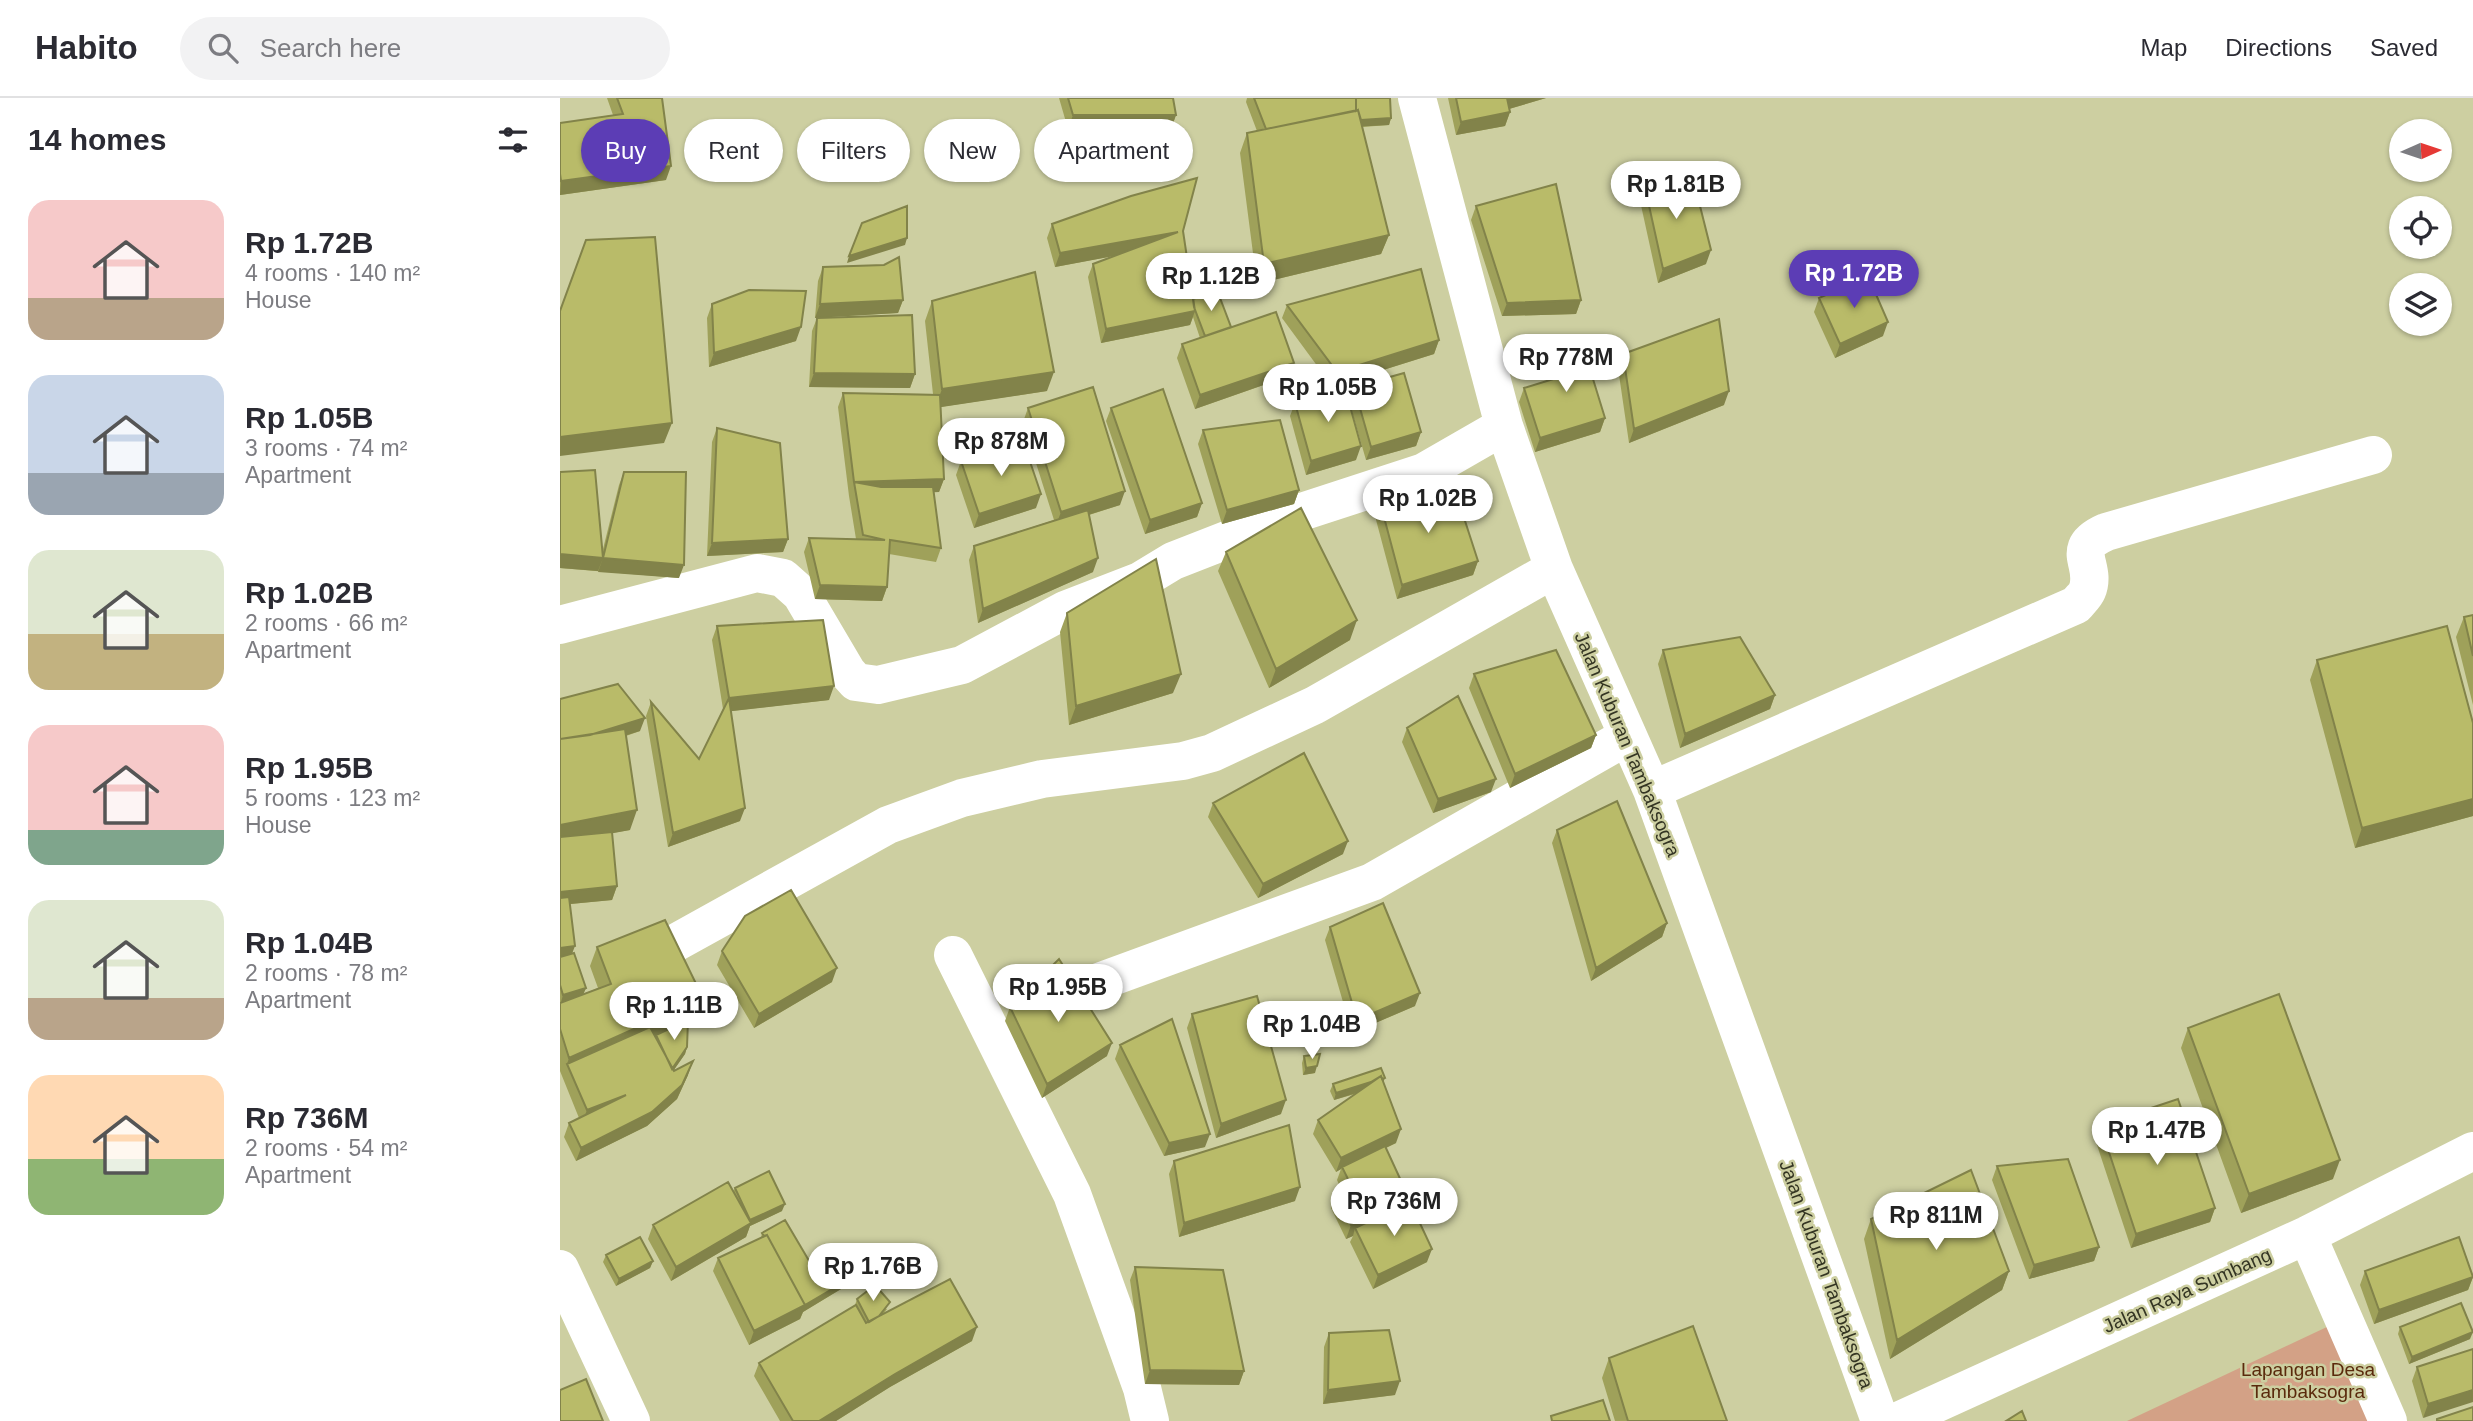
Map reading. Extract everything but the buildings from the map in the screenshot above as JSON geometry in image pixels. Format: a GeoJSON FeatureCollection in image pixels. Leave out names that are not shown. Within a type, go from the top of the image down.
{"type":"FeatureCollection","features":[{"type":"Feature","properties":{"kind":"street","name":"Jalan Kuburan Tambaksogra"},"geometry":{"type":"LineString","coordinates":[[1417,98],[1504,426],[1554,569],[1652,790],[1880,1421]]}},
{"type":"Feature","properties":{"kind":"street"},"geometry":{"type":"LineString","coordinates":[[560,625],[757,573],[783,578],[801,594],[847,672],[856,682],[878,685],[961,665],[1065,610],[1140,581],[1173,561],[1283,517],[1424,472],[1504,426]]}},
{"type":"Feature","properties":{"kind":"street"},"geometry":{"type":"LineString","coordinates":[[1652,790],[2076,605],[2087,590],[2089,578],[2086,548],[2092,538],[2374,455]]}},
{"type":"Feature","properties":{"kind":"street"},"geometry":{"type":"LineString","coordinates":[[666,948],[888,825],[950,802],[1042,779],[1182,761],[1212,753],[1315,705],[1554,569]]}},
{"type":"Feature","properties":{"kind":"street"},"geometry":{"type":"LineString","coordinates":[[1093,984],[1372,882],[1628,736]]}},
{"type":"Feature","properties":{"kind":"street"},"geometry":{"type":"LineString","coordinates":[[953,955],[1072,1194],[1142,1388],[1150,1421]]}},
{"type":"Feature","properties":{"kind":"street","name":"Jalan Raya Sumbang"},"geometry":{"type":"LineString","coordinates":[[1898,1421],[2307,1235],[2473,1150]]}},
{"type":"Feature","properties":{"kind":"street"},"geometry":{"type":"LineString","coordinates":[[2307,1235],[2388,1421]]}},
{"type":"Feature","properties":{"kind":"street"},"geometry":{"type":"LineString","coordinates":[[560,1269],[631,1421]]}},
{"type":"Feature","properties":{"kind":"green space","name":"Lapangan Desa Tambaksogra"},"geometry":{"type":"Polygon","coordinates":[[[2329,1326],[2369,1421],[2127,1421],[2329,1326]]]}}]}
